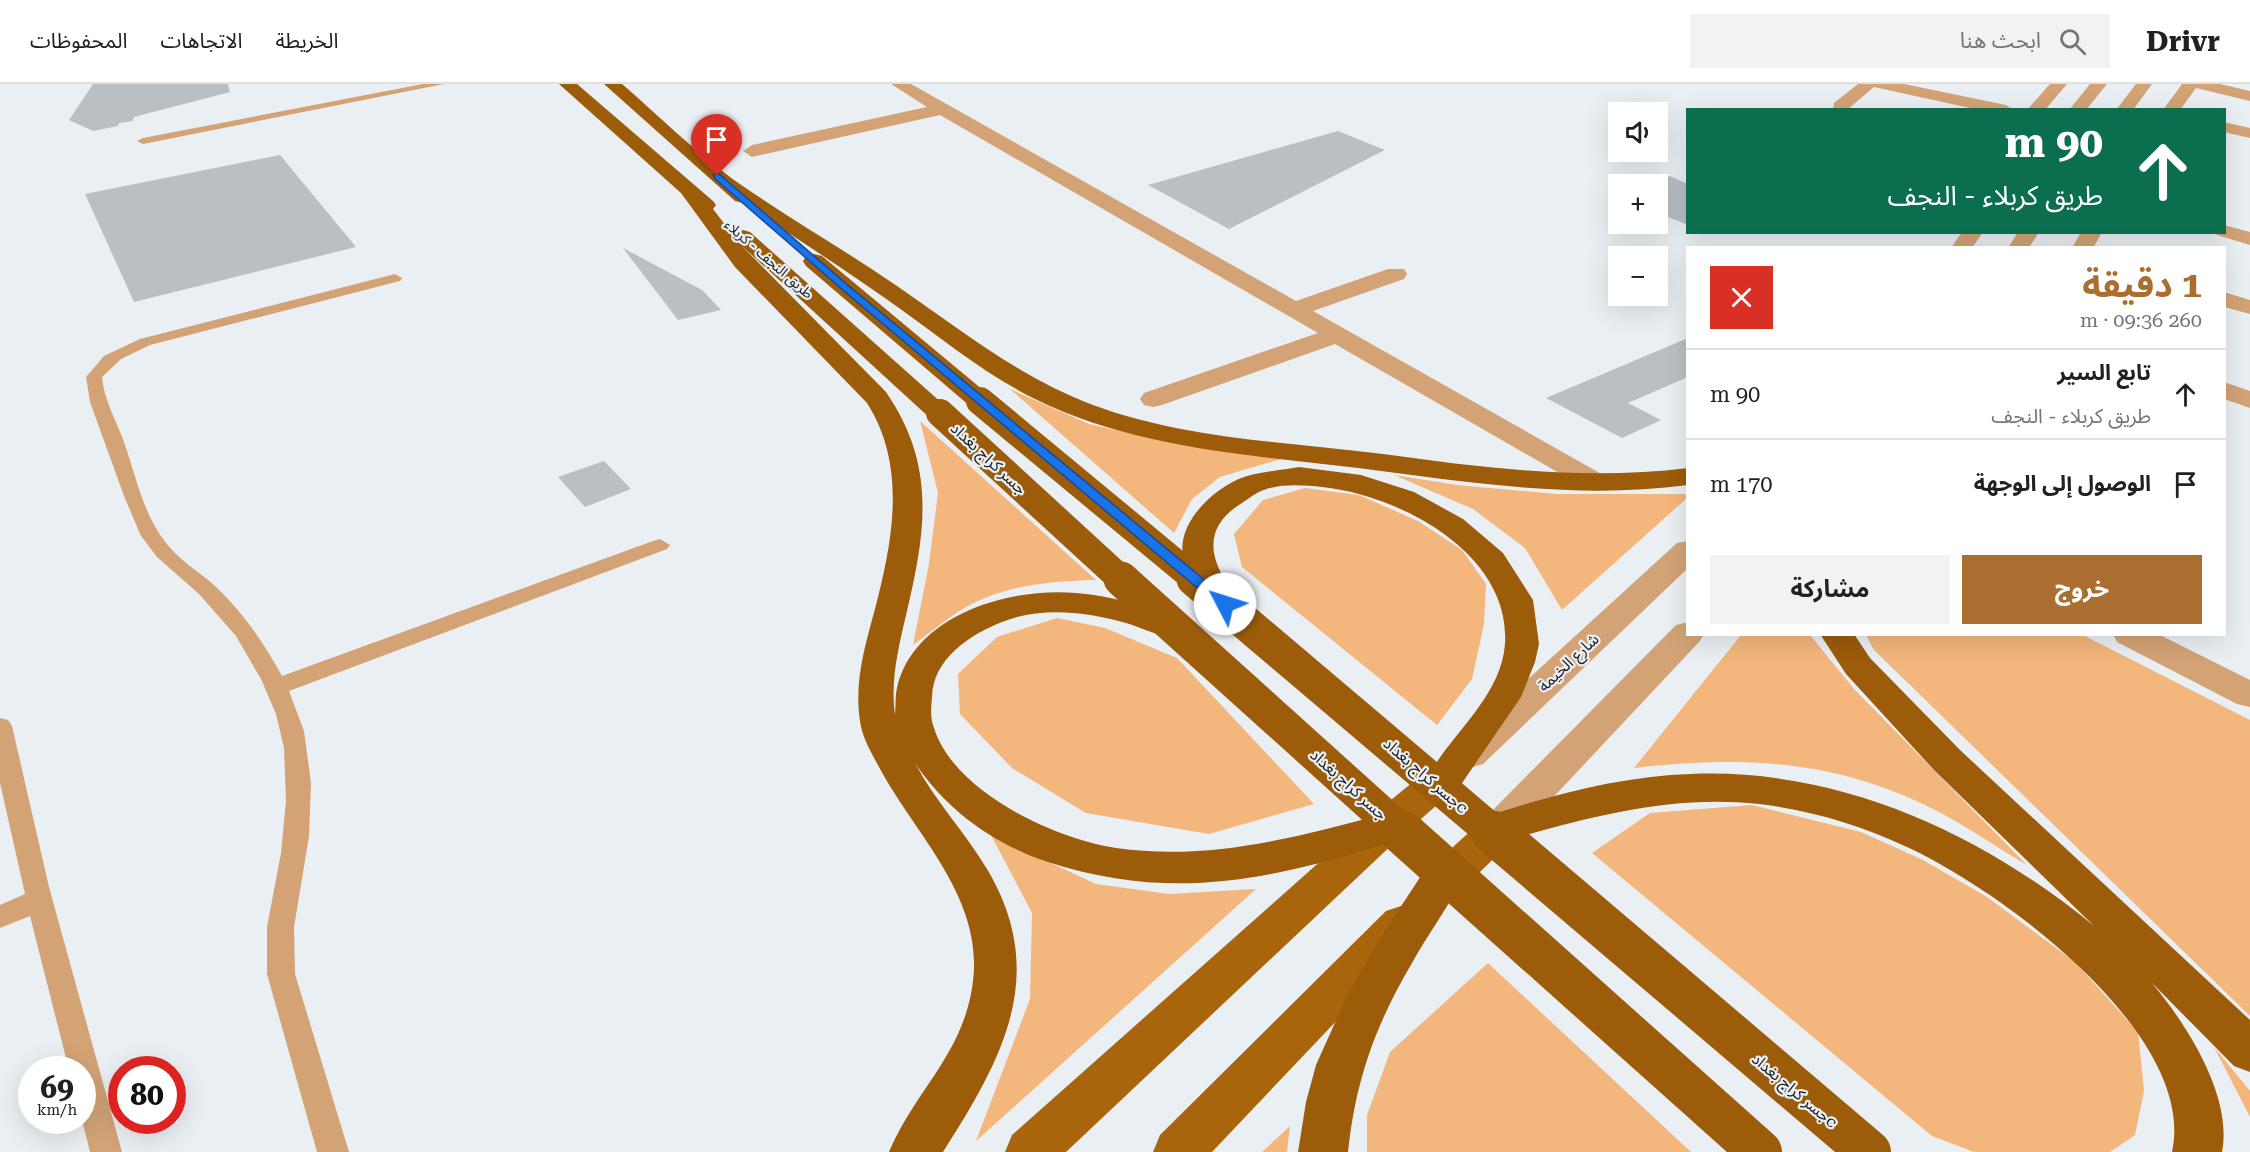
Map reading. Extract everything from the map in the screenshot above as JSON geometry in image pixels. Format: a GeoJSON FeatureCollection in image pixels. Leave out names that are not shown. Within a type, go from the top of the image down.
{"type":"FeatureCollection","features":[{"type":"Feature","properties":{"kind":"highway","name":"طريق النجف - کربلاء"},"geometry":{"type":"LineString","coordinates":[[567,84],[800,285],[940,413]]}},
{"type":"Feature","properties":{"kind":"highway"},"geometry":{"type":"LineString","coordinates":[[612,84],[726,183],[866,274],[1006,374],[1079,409],[1188,437],[1478,475],[1595,483],[1665,480],[1686,476]]}},
{"type":"Feature","properties":{"kind":"highway","name":"جسر كراج بغدادc"},"geometry":{"type":"LineString","coordinates":[[726,183],[847,289],[1225,604],[1869,1152]]}},
{"type":"Feature","properties":{"kind":"highway"},"geometry":{"type":"LineString","coordinates":[[689,191],[743,262],[877,398],[890,415],[905,457],[909,486],[907,525],[877,668],[874,697],[878,725],[903,780],[965,867],[978,892],[990,924],[996,966],[992,1011],[976,1051],[914,1152]]}},
{"type":"Feature","properties":{"kind":"highway","name":"جسر كراج بغداد"},"geometry":{"type":"LineString","coordinates":[[940,413],[1175,628],[1754,1148]]}},
{"type":"Feature","properties":{"kind":"highway"},"geometry":{"type":"LineString","coordinates":[[1225,604],[1207,578],[1199,559],[1199,534],[1209,515],[1238,490],[1259,482],[1285,476],[1333,477],[1380,489],[1453,526],[1489,557],[1513,592],[1520,615],[1522,643],[1514,674],[1496,710],[1449,773]]}},
{"type":"Feature","properties":{"kind":"highway"},"geometry":{"type":"LineString","coordinates":[[1175,628],[1141,616],[1072,602],[1005,609],[958,630],[938,646],[918,679],[913,717],[921,741],[945,778],[985,813],[1010,829],[1073,853],[1153,868],[1184,869],[1288,855],[1383,829]]}},
{"type":"Feature","properties":{"kind":"highway"},"geometry":{"type":"LineString","coordinates":[[1837,636],[1858,666],[1947,760],[2250,1051]]}},
{"type":"Feature","properties":{"kind":"highway"},"geometry":{"type":"LineString","coordinates":[[1501,827],[1624,794],[1678,787],[1719,787],[1809,799],[1896,825],[1925,838],[1981,869],[2050,917],[2082,944],[2143,1005],[2166,1036],[2185,1073],[2195,1106],[2199,1143],[2197,1152]]}},
{"type":"Feature","properties":{"kind":"highway"},"geometry":{"type":"LineString","coordinates":[[1323,1152],[1329,1110],[1343,1054],[1399,942],[1436,888]]}},
{"type":"Feature","properties":{"kind":"highway"},"geometry":{"type":"LineString","coordinates":[[1794,1088],[1893,1152]]}},
{"type":"Feature","properties":{"kind":"main road"},"geometry":{"type":"LineString","coordinates":[[1030,1152],[1383,829],[1449,773]]}},
{"type":"Feature","properties":{"kind":"main road"},"geometry":{"type":"LineString","coordinates":[[1178,1152],[1436,888],[1501,827]]}},
{"type":"Feature","properties":{"kind":"street"},"geometry":{"type":"LineString","coordinates":[[899,84],[1595,483]]}},
{"type":"Feature","properties":{"kind":"street"},"geometry":{"type":"LineString","coordinates":[[1840,106],[1868,84]]}},
{"type":"Feature","properties":{"kind":"street"},"geometry":{"type":"LineString","coordinates":[[1880,84],[1996,108]]}},
{"type":"Feature","properties":{"kind":"street"},"geometry":{"type":"LineString","coordinates":[[2037,108],[2059,84]]}},
{"type":"Feature","properties":{"kind":"street"},"geometry":{"type":"LineString","coordinates":[[2080,108],[2099,84]]}},
{"type":"Feature","properties":{"kind":"street"},"geometry":{"type":"LineString","coordinates":[[2126,108],[2144,84]]}},
{"type":"Feature","properties":{"kind":"street"},"geometry":{"type":"LineString","coordinates":[[2172,108],[2190,84]]}},
{"type":"Feature","properties":{"kind":"street"},"geometry":{"type":"LineString","coordinates":[[2200,84],[2250,96]]}},
{"type":"Feature","properties":{"kind":"street"},"geometry":{"type":"LineString","coordinates":[[752,151],[943,110]]}},
{"type":"Feature","properties":{"kind":"street"},"geometry":{"type":"LineString","coordinates":[[2226,127],[2250,133]]}},
{"type":"Feature","properties":{"kind":"street"},"geometry":{"type":"LineString","coordinates":[[2226,232],[2250,239]]}},
{"type":"Feature","properties":{"kind":"street"},"geometry":{"type":"LineString","coordinates":[[1293,310],[1396,274]]}},
{"type":"Feature","properties":{"kind":"street"},"geometry":{"type":"LineString","coordinates":[[2226,299],[2250,307]]}},
{"type":"Feature","properties":{"kind":"street"},"geometry":{"type":"LineString","coordinates":[[1154,399],[1337,335]]}},
{"type":"Feature","properties":{"kind":"street","name":"شارع الخيمة"},"geometry":{"type":"LineString","coordinates":[[1449,773],[1686,552]]}},
{"type":"Feature","properties":{"kind":"street"},"geometry":{"type":"LineString","coordinates":[[1501,827],[1686,635]]}},
{"type":"Feature","properties":{"kind":"street"},"geometry":{"type":"LineString","coordinates":[[2133,636],[2250,695]]}},
{"type":"Feature","properties":{"kind":"lane"},"geometry":{"type":"LineString","coordinates":[[143,141],[439,84]]}},
{"type":"Feature","properties":{"kind":"lane"},"geometry":{"type":"LineString","coordinates":[[333,1152],[281,974],[278,950],[279,924],[294,854],[299,777],[295,744],[276,687],[262,657],[238,623],[210,593],[166,556],[149,532],[94,377],[111,359],[145,342],[395,278]]}},
{"type":"Feature","properties":{"kind":"lane"},"geometry":{"type":"LineString","coordinates":[[276,687],[660,545]]}},
{"type":"Feature","properties":{"kind":"lane"},"geometry":{"type":"LineString","coordinates":[[0,726],[7,803],[39,900],[106,1152]]}},
{"type":"Feature","properties":{"kind":"lane"},"geometry":{"type":"LineString","coordinates":[[0,916],[39,900]]}},
{"type":"Feature","properties":{"kind":"shaded area"},"geometry":{"type":"Polygon","coordinates":[[[1010,389],[1089,424],[1171,442],[1291,456],[1220,477],[1192,499],[1174,533],[1010,389]]]}},
{"type":"Feature","properties":{"kind":"shaded area"},"geometry":{"type":"Polygon","coordinates":[[[920,421],[1096,580],[1046,583],[997,594],[959,611],[913,645],[929,564],[938,493],[920,421]]]}},
{"type":"Feature","properties":{"kind":"shaded area"},"geometry":{"type":"Polygon","coordinates":[[[1394,475],[1457,485],[1556,494],[1686,494],[1686,499],[1562,610],[1525,548],[1473,509],[1394,475]]]}},
{"type":"Feature","properties":{"kind":"shaded area"},"geometry":{"type":"Polygon","coordinates":[[[1305,488],[1359,495],[1418,521],[1462,550],[1486,584],[1484,624],[1472,679],[1437,725],[1242,567],[1234,534],[1263,500],[1305,488]]]}},
{"type":"Feature","properties":{"kind":"shaded area"},"geometry":{"type":"Polygon","coordinates":[[[1057,618],[1105,628],[1177,658],[1314,804],[1209,834],[1086,813],[1012,768],[960,714],[958,674],[997,637],[1057,618]]]}},
{"type":"Feature","properties":{"kind":"shaded area"},"geometry":{"type":"Polygon","coordinates":[[[1740,636],[1811,636],[1854,689],[2027,865],[1933,809],[1896,792],[1823,771],[1787,765],[1713,762],[1634,768],[1740,636]]]}},
{"type":"Feature","properties":{"kind":"shaded area"},"geometry":{"type":"Polygon","coordinates":[[[1867,636],[2085,636],[2250,720],[2250,1016],[1874,650],[1867,636]]]}},
{"type":"Feature","properties":{"kind":"shaded area"},"geometry":{"type":"Polygon","coordinates":[[[1752,805],[1861,832],[1923,860],[1987,897],[2075,962],[2138,1032],[2144,1091],[2135,1135],[2110,1152],[1974,1152],[1932,1136],[1592,853],[1650,813],[1752,805]]]}},
{"type":"Feature","properties":{"kind":"shaded area"},"geometry":{"type":"Polygon","coordinates":[[[991,835],[1096,884],[1169,894],[1256,889],[976,1141],[1030,999],[1032,913],[991,835]]]}},
{"type":"Feature","properties":{"kind":"shaded area"},"geometry":{"type":"Polygon","coordinates":[[[1488,963],[1691,1152],[1367,1152],[1367,1115],[1390,1052],[1488,963]]]}},
{"type":"Feature","properties":{"kind":"shaded area"},"geometry":{"type":"Polygon","coordinates":[[[2214,1047],[2250,1091],[2250,1117],[2214,1047]]]}},
{"type":"Feature","properties":{"kind":"shaded area"},"geometry":{"type":"Polygon","coordinates":[[[1290,1126],[1287,1152],[1262,1152],[1290,1126]]]}},
{"type":"Feature","properties":{"kind":"building"},"geometry":{"type":"Polygon","coordinates":[[[93,84],[228,84],[230,92],[134,117],[133,121],[93,131],[69,120],[93,84]]]}},
{"type":"Feature","properties":{"kind":"building"},"geometry":{"type":"Polygon","coordinates":[[[1338,131],[1385,150],[1229,229],[1148,185],[1338,131]]]}},
{"type":"Feature","properties":{"kind":"building"},"geometry":{"type":"Polygon","coordinates":[[[280,155],[356,247],[134,302],[85,194],[280,155]]]}},
{"type":"Feature","properties":{"kind":"building"},"geometry":{"type":"Polygon","coordinates":[[[1668,177],[1686,183],[1686,224],[1668,217],[1668,177]]]}},
{"type":"Feature","properties":{"kind":"building"},"geometry":{"type":"Polygon","coordinates":[[[623,248],[702,290],[721,310],[678,320],[623,248]]]}},
{"type":"Feature","properties":{"kind":"building"},"geometry":{"type":"Polygon","coordinates":[[[1686,339],[1686,378],[1628,403],[1661,420],[1622,438],[1546,398],[1686,339]]]}},
{"type":"Feature","properties":{"kind":"building"},"geometry":{"type":"Polygon","coordinates":[[[604,461],[631,489],[585,507],[558,477],[604,461]]]}},
{"type":"Feature","properties":{"kind":"route"},"geometry":{"type":"LineString","coordinates":[[717,176],[847,289],[1225,604]]}}]}
